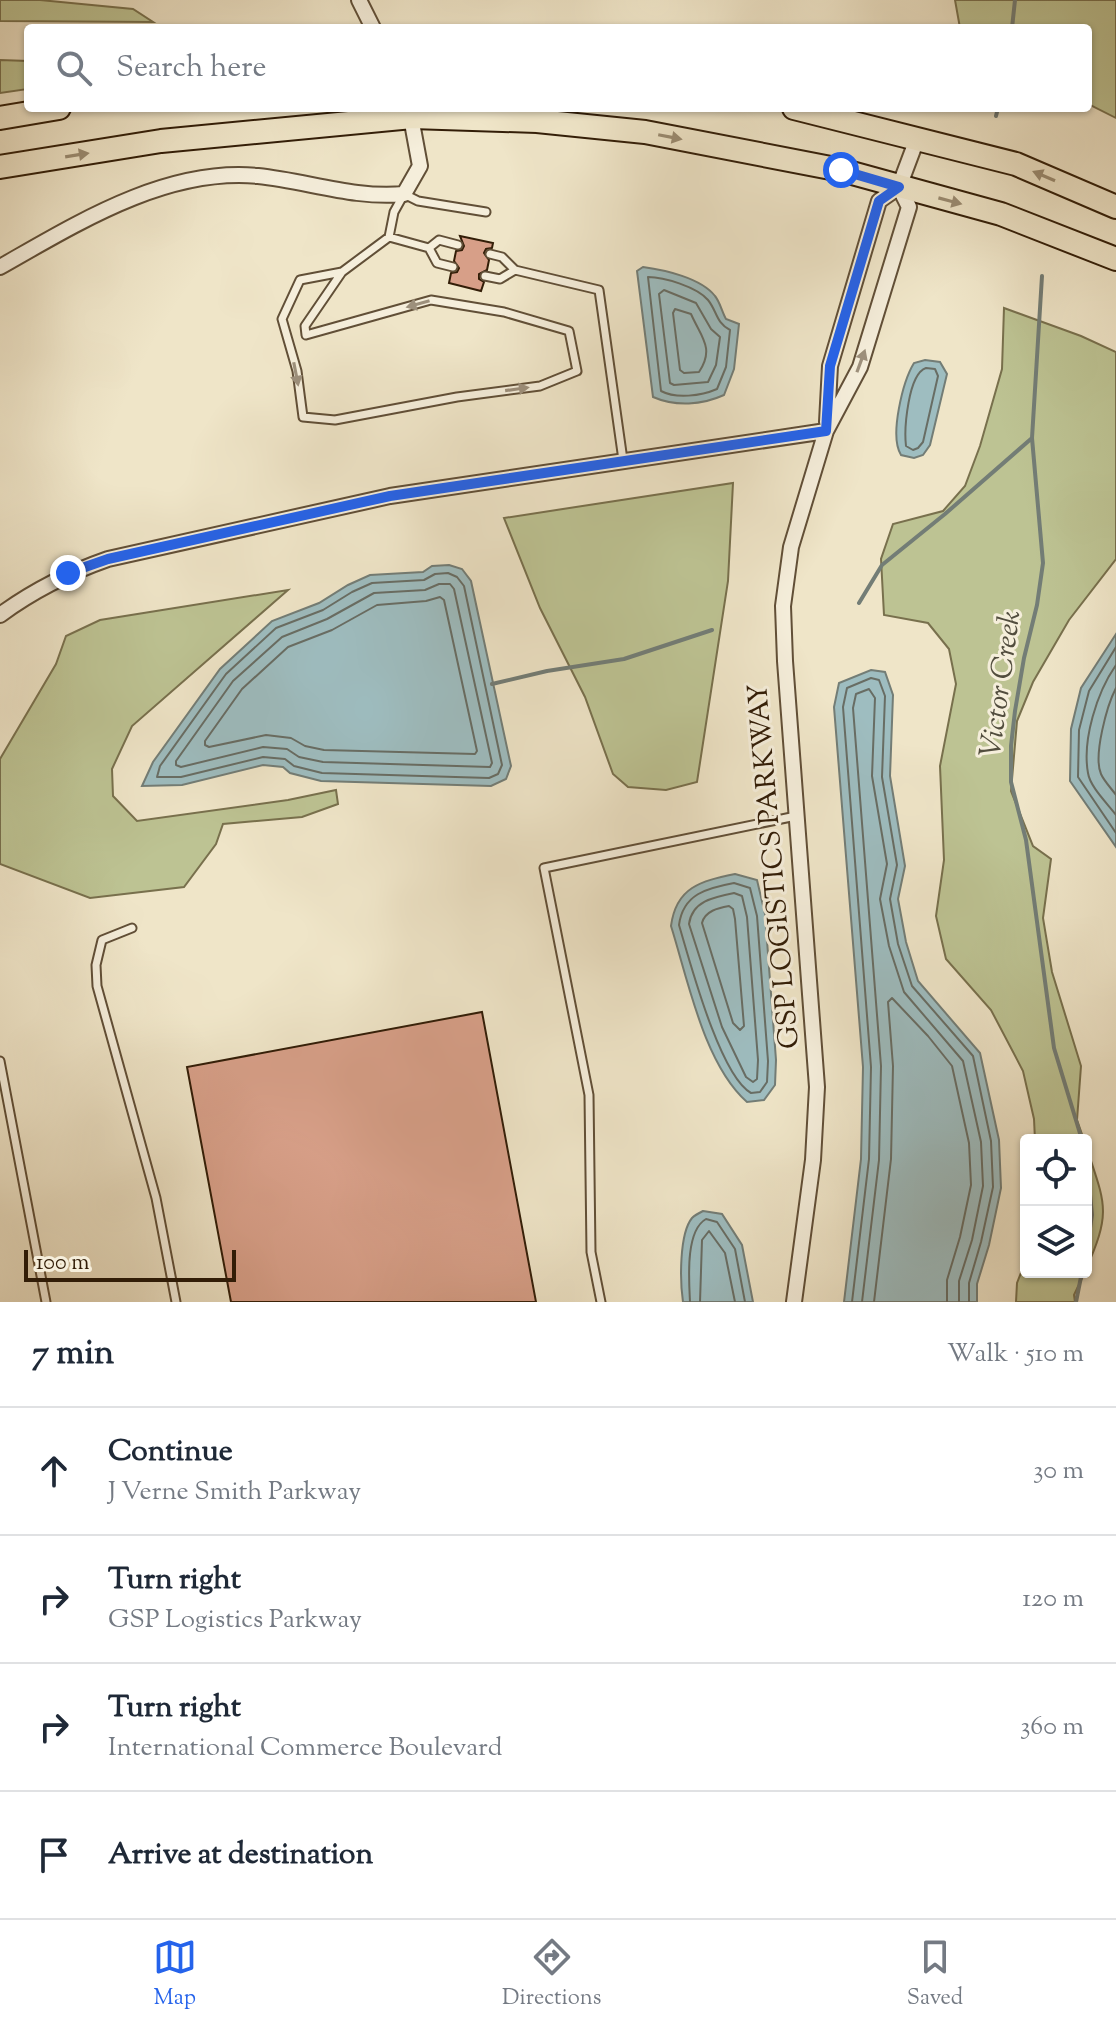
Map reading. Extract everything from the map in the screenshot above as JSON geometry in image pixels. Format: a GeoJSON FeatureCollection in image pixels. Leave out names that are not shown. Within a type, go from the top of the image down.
{"type":"FeatureCollection","features":[{"type":"Feature","properties":{"kind":"main road"},"geometry":{"type":"LineString","coordinates":[[0,118],[35,112]]}},
{"type":"Feature","properties":{"kind":"main road"},"geometry":{"type":"LineString","coordinates":[[0,167],[161,141],[410,112],[537,121],[645,132],[841,170],[1001,214],[1116,259]]}},
{"type":"Feature","properties":{"kind":"main road"},"geometry":{"type":"LineString","coordinates":[[810,112],[1016,164],[1116,207]]}},
{"type":"Feature","properties":{"kind":"street"},"geometry":{"type":"LineString","coordinates":[[359,0],[371,24]]}},
{"type":"Feature","properties":{"kind":"street"},"geometry":{"type":"LineString","coordinates":[[0,267],[118,203],[192,182],[257,176],[379,196],[404,194],[420,166],[410,112]]}},
{"type":"Feature","properties":{"kind":"street","name":"GSP LOGISTICS PARKWAY"},"geometry":{"type":"LineString","coordinates":[[826,431],[830,366],[879,201],[899,187],[917,139]]}},
{"type":"Feature","properties":{"kind":"street","name":"GSP LOGISTICS PARKWAY"},"geometry":{"type":"LineString","coordinates":[[794,1302],[813,1160],[817,1087],[783,606],[791,547],[826,431],[860,367],[909,207],[899,187]]}},
{"type":"Feature","properties":{"kind":"street"},"geometry":{"type":"LineString","coordinates":[[0,615],[29,594],[68,573],[108,559],[390,496],[826,431]]}},
{"type":"Feature","properties":{"kind":"lane"},"geometry":{"type":"LineString","coordinates":[[342,272],[300,280],[282,319],[297,371],[303,417],[335,420],[457,397],[540,386],[577,371],[569,331],[504,312],[431,300],[306,335],[305,326],[342,272],[389,237],[394,212],[404,194],[418,201],[486,212]]}},
{"type":"Feature","properties":{"kind":"lane"},"geometry":{"type":"LineString","coordinates":[[389,237],[429,248],[437,263],[453,267]]}},
{"type":"Feature","properties":{"kind":"lane"},"geometry":{"type":"LineString","coordinates":[[429,248],[439,240],[458,245]]}},
{"type":"Feature","properties":{"kind":"lane"},"geometry":{"type":"LineString","coordinates":[[490,254],[502,257],[515,270],[599,290],[623,460]]}},
{"type":"Feature","properties":{"kind":"lane"},"geometry":{"type":"LineString","coordinates":[[485,276],[500,279],[515,270]]}},
{"type":"Feature","properties":{"kind":"lane"},"geometry":{"type":"LineString","coordinates":[[601,1302],[591,1252],[589,1095],[544,868],[798,816]]}},
{"type":"Feature","properties":{"kind":"lane"},"geometry":{"type":"LineString","coordinates":[[132,928],[102,940],[96,965],[97,986],[156,1198],[176,1302]]}},
{"type":"Feature","properties":{"kind":"lane"},"geometry":{"type":"LineString","coordinates":[[0,1061],[46,1302]]}},
{"type":"Feature","properties":{"kind":"green space"},"geometry":{"type":"Polygon","coordinates":[[[0,0],[40,0],[133,9],[153,22],[0,21],[0,0]]]}},
{"type":"Feature","properties":{"kind":"green space"},"geometry":{"type":"Polygon","coordinates":[[[955,0],[1116,0],[1116,118],[1092,106],[1092,24],[959,24],[955,0]]]}},
{"type":"Feature","properties":{"kind":"green space"},"geometry":{"type":"Polygon","coordinates":[[[0,60],[24,61],[24,90],[0,93],[0,60]]]}},
{"type":"Feature","properties":{"kind":"green space"},"geometry":{"type":"Polygon","coordinates":[[[1004,308],[1116,352],[1116,559],[1069,620],[1033,682],[1017,721],[1011,791],[1033,846],[1051,859],[1043,918],[1052,972],[1081,1066],[1077,1120],[1082,1134],[1035,1134],[1023,1071],[991,1010],[946,959],[936,916],[944,860],[940,766],[956,684],[949,649],[928,623],[884,615],[881,559],[893,524],[943,511],[965,486],[1002,369],[1004,308]]]}},
{"type":"Feature","properties":{"kind":"green space"},"geometry":{"type":"Polygon","coordinates":[[[733,483],[728,581],[697,782],[666,790],[628,787],[613,774],[585,697],[540,608],[504,518],[733,483]]]}},
{"type":"Feature","properties":{"kind":"green space"},"geometry":{"type":"Polygon","coordinates":[[[288,590],[132,726],[112,769],[113,796],[137,821],[288,800],[336,790],[338,804],[302,817],[223,824],[216,844],[184,887],[90,898],[0,864],[0,759],[56,664],[66,636],[100,620],[288,590]]]}},
{"type":"Feature","properties":{"kind":"green space"},"geometry":{"type":"Polygon","coordinates":[[[1092,1164],[1103,1208],[1100,1233],[1092,1254],[1092,1164]]]}},
{"type":"Feature","properties":{"kind":"green space"},"geometry":{"type":"Polygon","coordinates":[[[1020,1275],[1020,1278],[1082,1278],[1074,1295],[1075,1302],[1016,1302],[1020,1275]]]}},
{"type":"Feature","properties":{"kind":"water"},"geometry":{"type":"Polygon","coordinates":[[[643,267],[701,284],[715,296],[726,319],[739,324],[734,369],[724,395],[689,404],[653,397],[637,271],[643,267]]]}},
{"type":"Feature","properties":{"kind":"water"},"geometry":{"type":"Polygon","coordinates":[[[925,360],[940,362],[947,374],[930,445],[923,455],[914,458],[901,455],[896,435],[897,422],[910,371],[914,363],[925,360]]]}},
{"type":"Feature","properties":{"kind":"water"},"geometry":{"type":"Polygon","coordinates":[[[449,565],[462,569],[471,581],[511,766],[506,779],[491,786],[321,781],[290,773],[283,767],[263,765],[182,785],[142,786],[153,762],[220,669],[272,621],[319,603],[370,575],[423,572],[432,566],[449,565]]]}},
{"type":"Feature","properties":{"kind":"water"},"geometry":{"type":"Polygon","coordinates":[[[1116,634],[1116,847],[1070,781],[1071,729],[1081,688],[1116,634]]]}},
{"type":"Feature","properties":{"kind":"water"},"geometry":{"type":"Polygon","coordinates":[[[871,670],[885,672],[893,695],[890,776],[905,866],[898,899],[906,942],[918,981],[980,1053],[999,1140],[1001,1188],[977,1284],[977,1302],[844,1302],[861,1159],[863,1067],[834,707],[839,683],[871,670]]]}},
{"type":"Feature","properties":{"kind":"water"},"geometry":{"type":"Polygon","coordinates":[[[735,874],[757,880],[765,914],[776,1060],[775,1085],[764,1100],[747,1102],[732,1086],[709,1044],[671,926],[678,902],[684,894],[701,883],[735,874]]]}},
{"type":"Feature","properties":{"kind":"water"},"geometry":{"type":"Polygon","coordinates":[[[703,1211],[722,1214],[742,1245],[753,1302],[683,1302],[681,1271],[685,1235],[692,1218],[703,1211]]]}},
{"type":"Feature","properties":{"kind":"building"},"geometry":{"type":"Polygon","coordinates":[[[460,236],[493,243],[492,248],[484,253],[489,260],[487,270],[479,274],[479,279],[484,282],[481,291],[449,283],[451,273],[459,268],[454,261],[456,251],[464,246],[460,236]]]}},
{"type":"Feature","properties":{"kind":"building"},"geometry":{"type":"Polygon","coordinates":[[[482,1012],[536,1302],[231,1302],[187,1067],[482,1012]]]}},
{"type":"Feature","properties":{"kind":"waterway","name":"Victor Creek"},"geometry":{"type":"LineString","coordinates":[[1012,24],[1015,0]]}},
{"type":"Feature","properties":{"kind":"waterway","name":"Victor Creek"},"geometry":{"type":"LineString","coordinates":[[996,116],[997,112]]}},
{"type":"Feature","properties":{"kind":"waterway","name":"Victor Creek"},"geometry":{"type":"LineString","coordinates":[[1042,276],[1032,438],[1043,563],[1015,711],[1011,782],[1026,840],[1054,1048],[1080,1134]]}},
{"type":"Feature","properties":{"kind":"waterway"},"geometry":{"type":"LineString","coordinates":[[859,603],[882,565],[1032,438]]}},
{"type":"Feature","properties":{"kind":"waterway"},"geometry":{"type":"LineString","coordinates":[[492,684],[547,671],[624,659],[712,630]]}},
{"type":"Feature","properties":{"kind":"waterway","name":"Victor Creek"},"geometry":{"type":"LineString","coordinates":[[1076,1302],[1081,1278]]}},
{"type":"Feature","properties":{"kind":"route"},"geometry":{"type":"LineString","coordinates":[[68,573],[108,559],[390,496],[826,431],[830,366],[879,201],[899,187],[841,170]]}}]}
